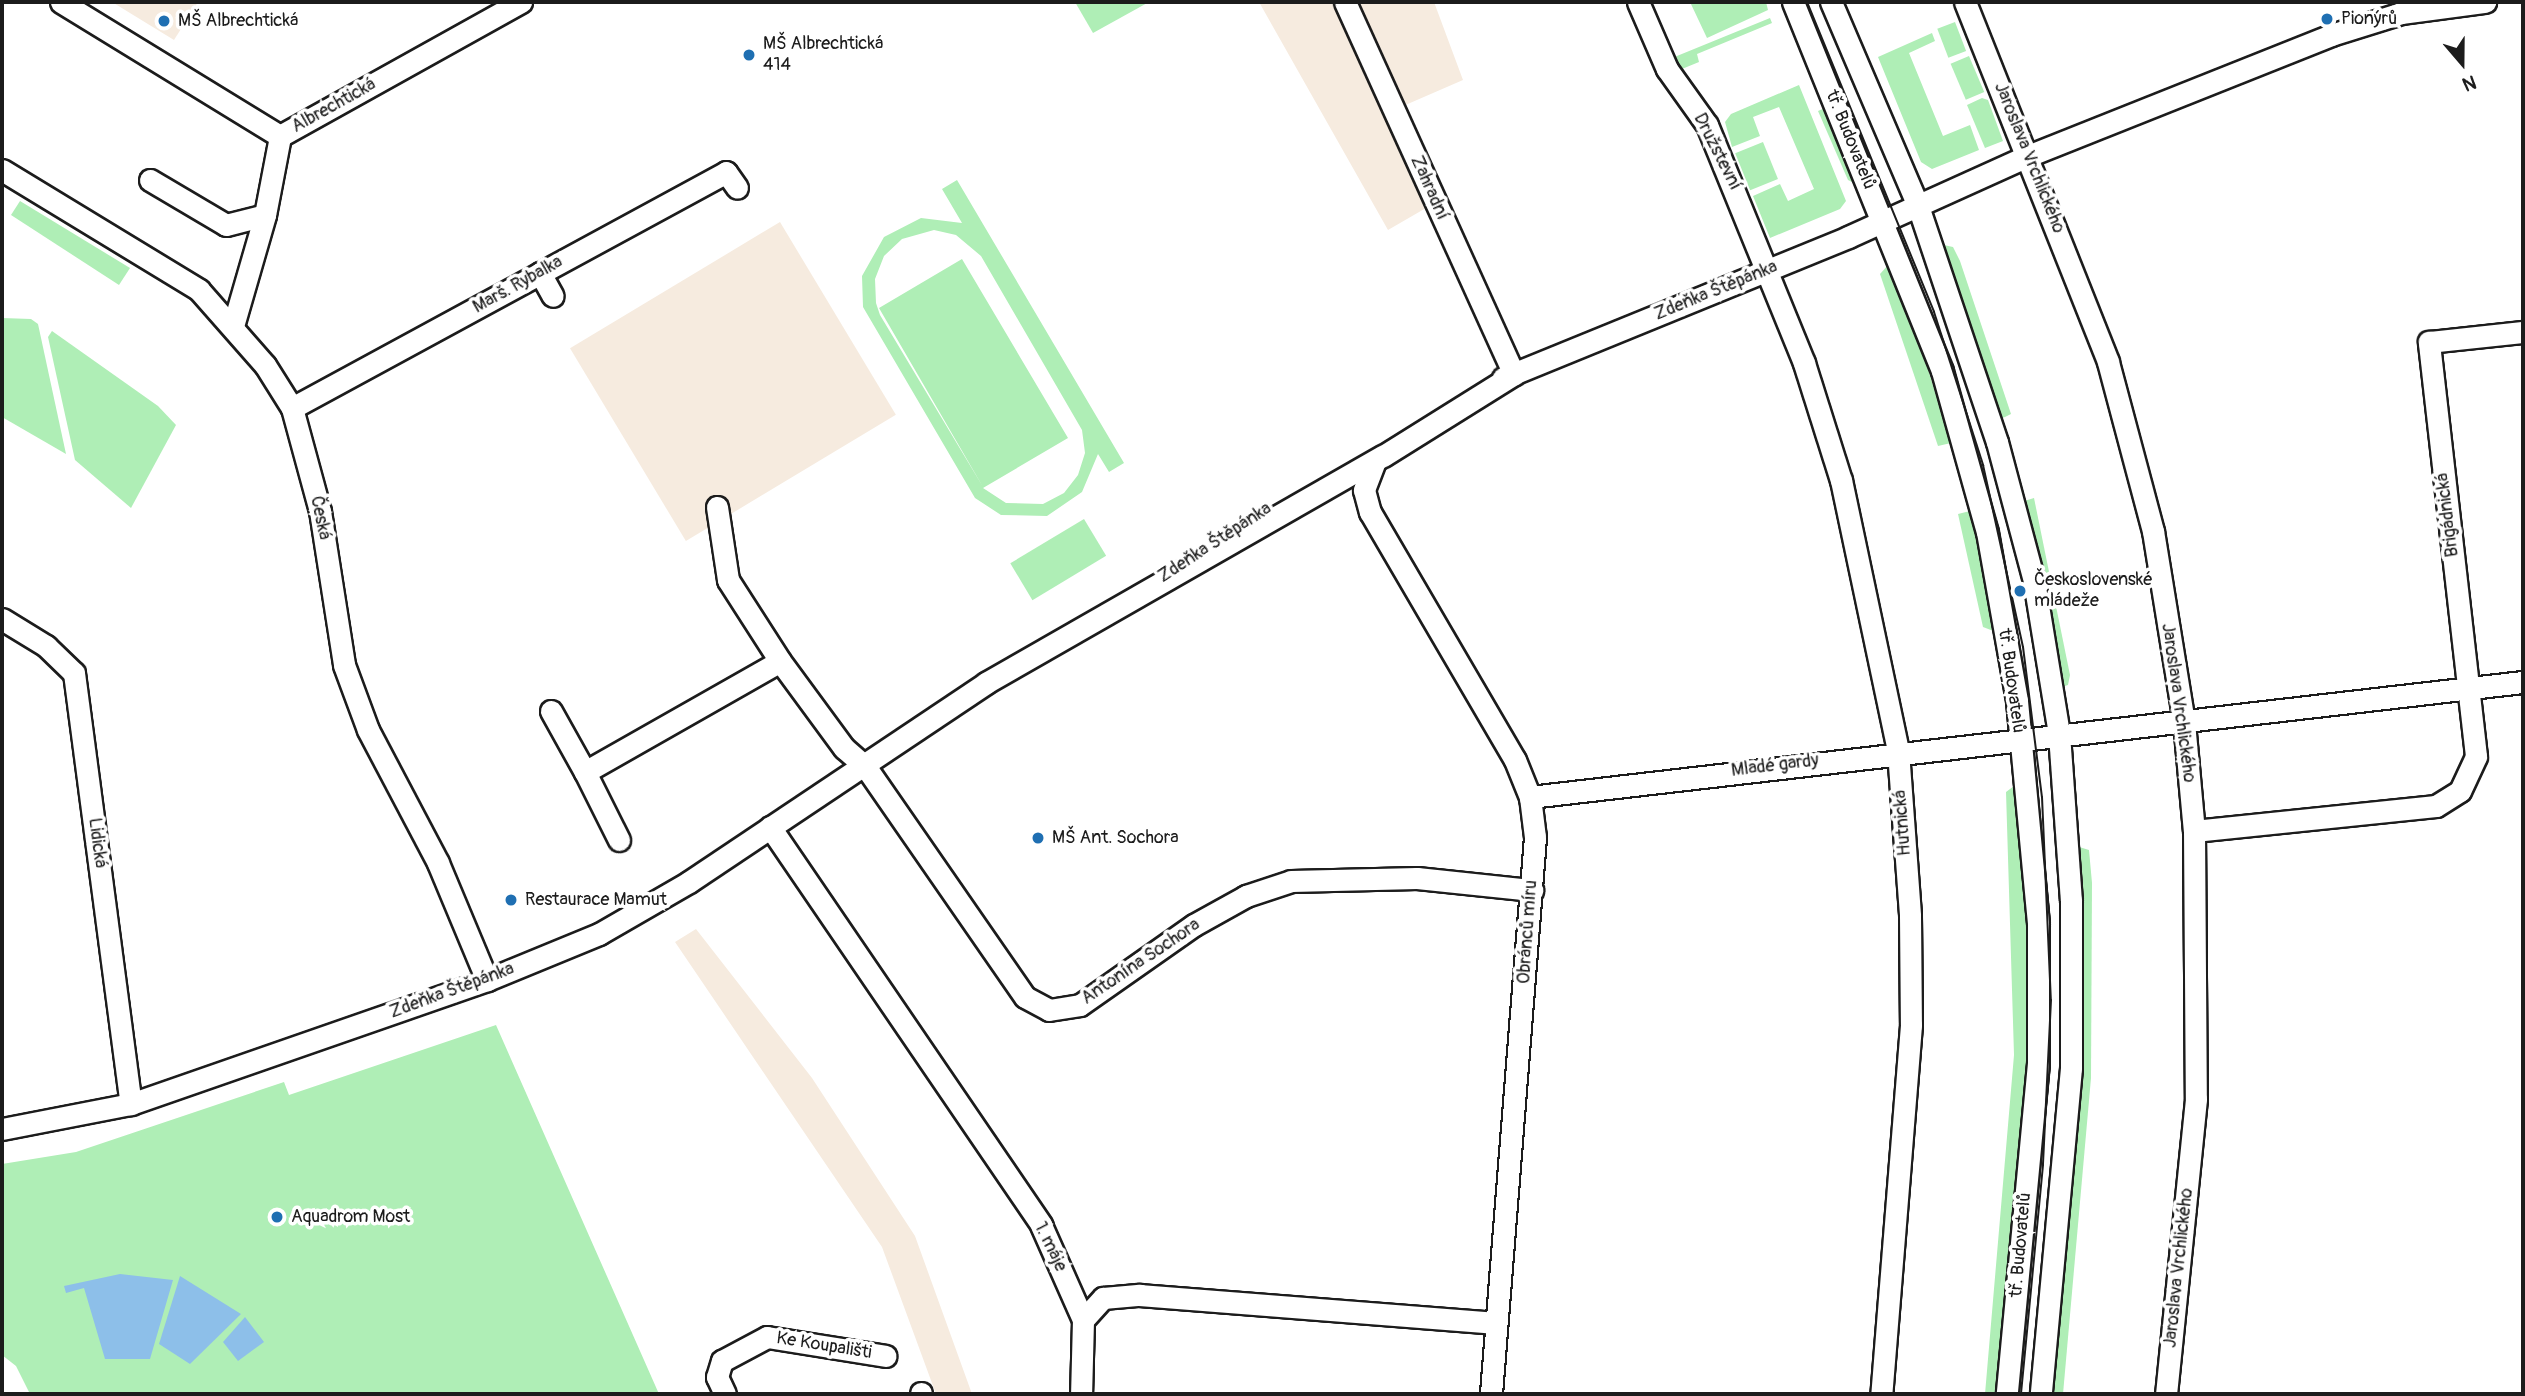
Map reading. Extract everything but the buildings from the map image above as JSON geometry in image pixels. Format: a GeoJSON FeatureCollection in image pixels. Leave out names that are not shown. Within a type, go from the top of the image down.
{"type":"FeatureCollection","features":[{"type":"Feature","properties":{"kind":"street","name":"Albrechtická"},"geometry":{"type":"LineString","coordinates":[[61,2],[280,136],[493,7],[521,2]]}},
{"type":"Feature","properties":{"kind":"street","name":"Zahradní"},"geometry":{"type":"LineString","coordinates":[[1345,2],[1514,374]]}},
{"type":"Feature","properties":{"kind":"street","name":"Družstevní"},"geometry":{"type":"LineString","coordinates":[[1638,2],[1667,69],[1707,125],[1767,270]]}},
{"type":"Feature","properties":{"kind":"street","name":"tř. Budovatelů"},"geometry":{"type":"LineString","coordinates":[[1793,2],[1881,223],[1924,319],[1970,467],[2020,736],[2038,924],[2038,1063],[2007,1394]]}},
{"type":"Feature","properties":{"kind":"street","name":"tř. Budovatelů"},"geometry":{"type":"LineString","coordinates":[[1830,2],[1918,206],[1953,300],[2031,568],[2059,734],[2071,900],[2071,1068],[2041,1394]]}},
{"type":"Feature","properties":{"kind":"street","name":"Jaroslava Vrchlického"},"geometry":{"type":"LineString","coordinates":[[1965,2],[2030,155],[2108,362],[2153,531],[2184,722],[2194,831],[2196,1098],[2166,1394]]}},
{"type":"Feature","properties":{"kind":"street"},"geometry":{"type":"LineString","coordinates":[[1918,206],[2030,155],[2331,35],[2400,13],[2485,2]]}},
{"type":"Feature","properties":{"kind":"street"},"geometry":{"type":"LineString","coordinates":[[233,326],[265,215],[280,136]]}},
{"type":"Feature","properties":{"kind":"street","name":"Česká"},"geometry":{"type":"LineString","coordinates":[[2,170],[199,290],[233,326],[292,408],[320,511],[344,665],[368,730],[438,863],[487,980]]}},
{"type":"Feature","properties":{"kind":"street","name":"Marš. Rybalka"},"geometry":{"type":"LineString","coordinates":[[292,408],[726,172],[737,188]]}},
{"type":"Feature","properties":{"kind":"street"},"geometry":{"type":"LineString","coordinates":[[150,180],[226,225],[265,215]]}},
{"type":"Feature","properties":{"kind":"street","name":"Zdeňka Štěpánka"},"geometry":{"type":"LineString","coordinates":[[2,1129],[131,1104],[487,980],[616,925],[865,766],[986,683],[1335,476],[1466,392],[1918,206]]}},
{"type":"Feature","properties":{"kind":"street","name":"Hutnická"},"geometry":{"type":"LineString","coordinates":[[1767,270],[1804,363],[1842,481],[1898,751],[1910,916],[1911,1025],[1881,1394]]}},
{"type":"Feature","properties":{"kind":"street"},"geometry":{"type":"LineString","coordinates":[[540,273],[553,296]]}},
{"type":"Feature","properties":{"kind":"street","name":"Brigádnická"},"geometry":{"type":"LineString","coordinates":[[2194,831],[2435,806],[2460,791],[2476,756],[2429,342],[2523,332]]}},
{"type":"Feature","properties":{"kind":"street","name":"Zdeňka Štěpánka"},"geometry":{"type":"LineString","coordinates":[[1335,476],[1375,461],[1514,374]]}},
{"type":"Feature","properties":{"kind":"street","name":"Obránců míru"},"geometry":{"type":"LineString","coordinates":[[1370,512],[1364,490],[1375,461]]}},
{"type":"Feature","properties":{"kind":"street","name":"Obránců míru"},"geometry":{"type":"LineString","coordinates":[[1335,476],[1370,512],[1516,760],[1530,797],[1532,890],[1490,1394]]}},
{"type":"Feature","properties":{"kind":"street"},"geometry":{"type":"LineString","coordinates":[[717,507],[728,580],[780,660],[844,748],[865,766]]}},
{"type":"Feature","properties":{"kind":"street","name":"Lidická"},"geometry":{"type":"LineString","coordinates":[[2,619],[46,646],[75,673],[131,1104]]}},
{"type":"Feature","properties":{"kind":"street"},"geometry":{"type":"LineString","coordinates":[[585,772],[780,660]]}},
{"type":"Feature","properties":{"kind":"street"},"geometry":{"type":"LineString","coordinates":[[2059,734],[2523,682]]}},
{"type":"Feature","properties":{"kind":"street"},"geometry":{"type":"LineString","coordinates":[[551,711],[618,840]]}},
{"type":"Feature","properties":{"kind":"street","name":"Mladé gardy"},"geometry":{"type":"LineString","coordinates":[[1530,797],[2020,736],[2059,734]]}},
{"type":"Feature","properties":{"kind":"street","name":"Antonína Sochora"},"geometry":{"type":"LineString","coordinates":[[865,766],[1025,997],[1049,1010],[1080,1005],[1195,925],[1246,896],[1291,881],[1417,878],[1532,890]]}},
{"type":"Feature","properties":{"kind":"street","name":"1. máje"},"geometry":{"type":"LineString","coordinates":[[770,827],[1041,1224],[1083,1320]]}},
{"type":"Feature","properties":{"kind":"street"},"geometry":{"type":"LineString","coordinates":[[1081,1394],[1083,1320],[1103,1298],[1140,1295],[1496,1323]]}},
{"type":"Feature","properties":{"kind":"street","name":"Ke Koupališti"},"geometry":{"type":"LineString","coordinates":[[724,1394],[717,1377],[722,1361],[767,1337],[885,1356]]}},
{"type":"Feature","properties":{"kind":"shaded area","name":"MŠ Albrechtická"},"geometry":{"type":"Polygon","coordinates":[[[112,2],[198,2],[174,40],[112,2]]]}},
{"type":"Feature","properties":{"kind":"shaded area"},"geometry":{"type":"Polygon","coordinates":[[[1259,2],[1434,2],[1463,80],[1387,113],[1426,208],[1388,230],[1259,2]]]}},
{"type":"Feature","properties":{"kind":"shaded area"},"geometry":{"type":"Polygon","coordinates":[[[780,222],[896,415],[686,541],[570,348],[780,222]]]}},
{"type":"Feature","properties":{"kind":"shaded area"},"geometry":{"type":"Polygon","coordinates":[[[696,929],[812,1078],[915,1236],[972,1394],[936,1394],[882,1247],[675,942],[696,929]]]}},
{"type":"Feature","properties":{"kind":"green space"},"geometry":{"type":"Polygon","coordinates":[[[1075,2],[1149,2],[1093,33],[1075,2]]]}},
{"type":"Feature","properties":{"kind":"green space"},"geometry":{"type":"Polygon","coordinates":[[[1690,2],[1766,2],[1768,10],[1707,38],[1690,2]]]}},
{"type":"Feature","properties":{"kind":"green space"},"geometry":{"type":"Polygon","coordinates":[[[1770,18],[1772,23],[1697,54],[1699,62],[1677,71],[1672,58],[1770,18]]]}},
{"type":"Feature","properties":{"kind":"green space"},"geometry":{"type":"Polygon","coordinates":[[[1955,22],[1966,51],[1948,58],[1937,29],[1955,22]]]}},
{"type":"Feature","properties":{"kind":"green space"},"geometry":{"type":"Polygon","coordinates":[[[1932,33],[1935,41],[1909,53],[1943,136],[1970,125],[1979,150],[1932,169],[1921,162],[1878,57],[1932,33]]]}},
{"type":"Feature","properties":{"kind":"green space"},"geometry":{"type":"Polygon","coordinates":[[[1969,56],[1984,92],[1966,100],[1951,64],[1969,56]]]}},
{"type":"Feature","properties":{"kind":"green space"},"geometry":{"type":"Polygon","coordinates":[[[1799,85],[1846,201],[1840,209],[1770,238],[1753,196],[1780,184],[1788,201],[1814,189],[1779,107],[1753,117],[1760,136],[1732,147],[1725,122],[1731,114],[1799,85]]]}},
{"type":"Feature","properties":{"kind":"green space"},"geometry":{"type":"Polygon","coordinates":[[[1982,98],[1988,100],[2003,141],[1985,148],[1967,105],[1982,98]]]}},
{"type":"Feature","properties":{"kind":"green space"},"geometry":{"type":"Polygon","coordinates":[[[1825,108],[1856,184],[1848,180],[1818,111],[1825,108]]]}},
{"type":"Feature","properties":{"kind":"green space"},"geometry":{"type":"Polygon","coordinates":[[[1763,142],[1778,179],[1750,190],[1735,153],[1763,142]]]}},
{"type":"Feature","properties":{"kind":"green space"},"geometry":{"type":"Polygon","coordinates":[[[957,180],[1124,463],[1109,472],[1098,454],[1082,492],[1047,516],[1001,515],[975,498],[863,307],[862,276],[884,237],[921,218],[962,223],[942,189],[957,180]],[[934,230],[902,239],[884,256],[875,279],[876,303],[880,315],[983,487],[879,308],[962,259],[1068,438],[983,488],[1006,503],[1043,504],[1064,493],[1078,475],[1085,453],[1082,430],[981,256],[956,235],[934,230]]]}},
{"type":"Feature","properties":{"kind":"green space"},"geometry":{"type":"Polygon","coordinates":[[[20,201],[130,268],[119,285],[11,215],[20,201]]]}},
{"type":"Feature","properties":{"kind":"green space"},"geometry":{"type":"Polygon","coordinates":[[[1939,244],[1953,247],[1960,261],[2011,414],[2005,417],[1999,419],[1939,244]]]}},
{"type":"Feature","properties":{"kind":"green space"},"geometry":{"type":"Polygon","coordinates":[[[1889,264],[1917,334],[1951,443],[1938,446],[1880,274],[1889,264]]]}},
{"type":"Feature","properties":{"kind":"green space"},"geometry":{"type":"Polygon","coordinates":[[[2,318],[31,319],[38,324],[66,454],[2,417],[2,318]]]}},
{"type":"Feature","properties":{"kind":"green space"},"geometry":{"type":"Polygon","coordinates":[[[52,331],[158,406],[176,425],[131,508],[75,460],[48,337],[52,331]]]}},
{"type":"Feature","properties":{"kind":"green space"},"geometry":{"type":"Polygon","coordinates":[[[2034,498],[2070,675],[2068,685],[2058,688],[2021,502],[2034,498]]]}},
{"type":"Feature","properties":{"kind":"green space"},"geometry":{"type":"Polygon","coordinates":[[[1970,511],[1996,632],[1983,627],[1958,514],[1970,511]]]}},
{"type":"Feature","properties":{"kind":"green space"},"geometry":{"type":"Polygon","coordinates":[[[1084,519],[1106,556],[1032,600],[1010,563],[1084,519]]]}},
{"type":"Feature","properties":{"kind":"green space"},"geometry":{"type":"Polygon","coordinates":[[[2018,783],[2026,901],[2026,1071],[1997,1394],[1985,1394],[2014,1055],[2006,792],[2018,783]]]}},
{"type":"Feature","properties":{"kind":"green space"},"geometry":{"type":"Polygon","coordinates":[[[2076,846],[2089,850],[2092,883],[2091,1078],[2063,1394],[2050,1394],[2076,846]]]}},
{"type":"Feature","properties":{"kind":"green space","name":"Aquadrom Most"},"geometry":{"type":"Polygon","coordinates":[[[496,1025],[659,1394],[30,1394],[16,1366],[2,1355],[2,1164],[76,1152],[284,1082],[289,1095],[496,1025]]]}},
{"type":"Feature","properties":{"kind":"water"},"geometry":{"type":"Polygon","coordinates":[[[120,1274],[173,1280],[150,1359],[105,1359],[84,1288],[66,1293],[64,1286],[120,1274]]]}},
{"type":"Feature","properties":{"kind":"water"},"geometry":{"type":"Polygon","coordinates":[[[180,1276],[241,1314],[190,1364],[159,1344],[180,1276]]]}},
{"type":"Feature","properties":{"kind":"water"},"geometry":{"type":"Polygon","coordinates":[[[245,1317],[264,1342],[238,1361],[223,1342],[245,1317]]]}},
{"type":"Feature","properties":{"kind":"tram line"},"geometry":{"type":"LineString","coordinates":[[1807,2],[1934,312],[1983,465],[2023,647],[2042,797],[2051,1000],[2043,1165],[2021,1394]]}},
{"type":"Feature","properties":{"kind":"place","name":"Pionýrů"},"geometry":{"type":"Point","coordinates":[2327,19]}},
{"type":"Feature","properties":{"kind":"place","name":"MŠ Albrechtická"},"geometry":{"type":"Point","coordinates":[164,21]}},
{"type":"Feature","properties":{"kind":"place","name":"MŠ Albrechtická 414"},"geometry":{"type":"Point","coordinates":[749,55]}},
{"type":"Feature","properties":{"kind":"place","name":"Československé mládeže"},"geometry":{"type":"Point","coordinates":[2020,591]}},
{"type":"Feature","properties":{"kind":"place","name":"MŠ Ant. Sochora"},"geometry":{"type":"Point","coordinates":[1038,838]}},
{"type":"Feature","properties":{"kind":"place","name":"Restaurace Mamut"},"geometry":{"type":"Point","coordinates":[511,900]}},
{"type":"Feature","properties":{"kind":"place","name":"Aquadrom Most"},"geometry":{"type":"Point","coordinates":[277,1217]}}]}
